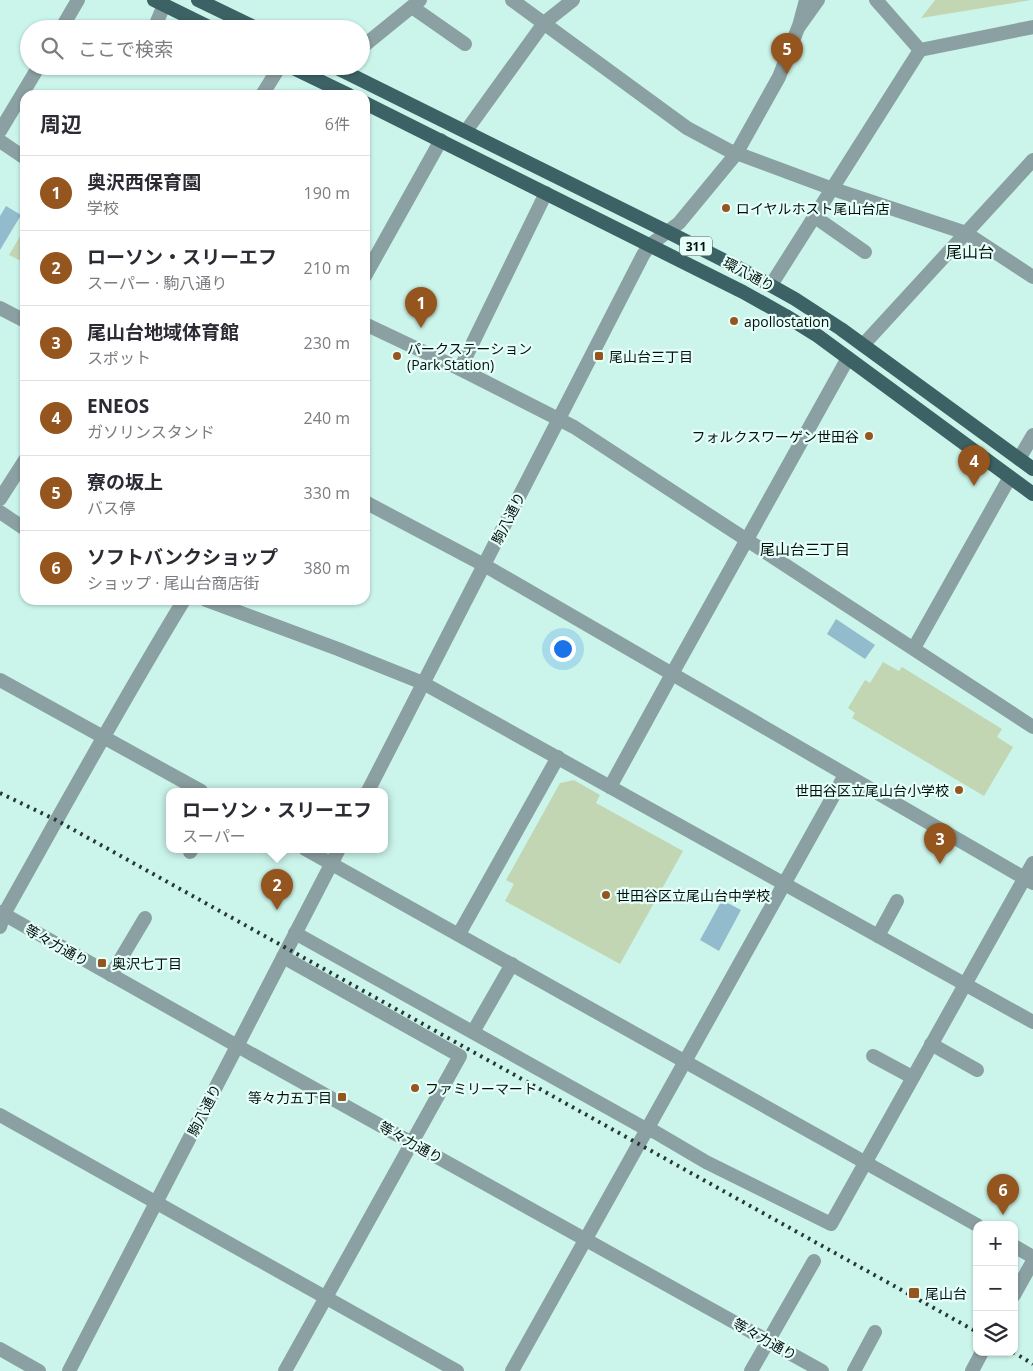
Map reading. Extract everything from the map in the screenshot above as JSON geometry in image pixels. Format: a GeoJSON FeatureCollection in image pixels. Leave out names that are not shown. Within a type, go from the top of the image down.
{"type":"FeatureCollection","features":[{"type":"Feature","properties":{"kind":"main road"},"geometry":{"type":"LineString","coordinates":[[198,0],[217,4],[243,20]]}},
{"type":"Feature","properties":{"kind":"main road"},"geometry":{"type":"LineString","coordinates":[[159,2],[194,20]]}},
{"type":"Feature","properties":{"kind":"main road"},"geometry":{"type":"LineString","coordinates":[[308,75],[339,90]]}},
{"type":"Feature","properties":{"kind":"main road","name":"環八通り"},"geometry":{"type":"LineString","coordinates":[[352,75],[771,285],[818,313],[1033,469]]}},
{"type":"Feature","properties":{"kind":"main road","name":"環八通り"},"geometry":{"type":"LineString","coordinates":[[370,105],[765,304],[818,336],[1033,494]]}},
{"type":"Feature","properties":{"kind":"street"},"geometry":{"type":"LineString","coordinates":[[66,20],[78,0]]}},
{"type":"Feature","properties":{"kind":"street"},"geometry":{"type":"LineString","coordinates":[[512,0],[687,128],[736,154],[833,189],[966,233],[1033,277]]}},
{"type":"Feature","properties":{"kind":"street"},"geometry":{"type":"LineString","coordinates":[[466,131],[544,24],[573,0]]}},
{"type":"Feature","properties":{"kind":"street"},"geometry":{"type":"LineString","coordinates":[[650,245],[678,223],[736,154],[779,77],[798,28],[806,0]]}},
{"type":"Feature","properties":{"kind":"street"},"geometry":{"type":"LineString","coordinates":[[798,28],[818,0]]}},
{"type":"Feature","properties":{"kind":"street"},"geometry":{"type":"LineString","coordinates":[[876,0],[920,50]]}},
{"type":"Feature","properties":{"kind":"street"},"geometry":{"type":"LineString","coordinates":[[156,20],[159,2]]}},
{"type":"Feature","properties":{"kind":"street"},"geometry":{"type":"LineString","coordinates":[[370,41],[416,3],[465,44]]}},
{"type":"Feature","properties":{"kind":"street"},"geometry":{"type":"LineString","coordinates":[[771,285],[920,50],[1033,27]]}},
{"type":"Feature","properties":{"kind":"street"},"geometry":{"type":"LineString","coordinates":[[25,90],[34,75]]}},
{"type":"Feature","properties":{"kind":"street"},"geometry":{"type":"LineString","coordinates":[[265,90],[274,75]]}},
{"type":"Feature","properties":{"kind":"street"},"geometry":{"type":"LineString","coordinates":[[0,131],[20,98]]}},
{"type":"Feature","properties":{"kind":"street"},"geometry":{"type":"LineString","coordinates":[[370,267],[440,140]]}},
{"type":"Feature","properties":{"kind":"street"},"geometry":{"type":"LineString","coordinates":[[0,141],[20,155]]}},
{"type":"Feature","properties":{"kind":"street"},"geometry":{"type":"LineString","coordinates":[[863,345],[1032,162]]}},
{"type":"Feature","properties":{"kind":"street"},"geometry":{"type":"LineString","coordinates":[[460,369],[546,193]]}},
{"type":"Feature","properties":{"kind":"street"},"geometry":{"type":"LineString","coordinates":[[815,216],[864,252]]}},
{"type":"Feature","properties":{"kind":"street","name":"駒八通り"},"geometry":{"type":"LineString","coordinates":[[370,788],[642,255],[650,245]]}},
{"type":"Feature","properties":{"kind":"street"},"geometry":{"type":"LineString","coordinates":[[0,308],[20,318]]}},
{"type":"Feature","properties":{"kind":"street"},"geometry":{"type":"LineString","coordinates":[[370,326],[559,419],[748,539],[1033,727]]}},
{"type":"Feature","properties":{"kind":"street"},"geometry":{"type":"LineString","coordinates":[[610,787],[848,358]]}},
{"type":"Feature","properties":{"kind":"street"},"geometry":{"type":"LineString","coordinates":[[1019,459],[1033,435]]}},
{"type":"Feature","properties":{"kind":"street"},"geometry":{"type":"LineString","coordinates":[[0,499],[20,468]]}},
{"type":"Feature","properties":{"kind":"street"},"geometry":{"type":"LineString","coordinates":[[914,648],[1010,477]]}},
{"type":"Feature","properties":{"kind":"street"},"geometry":{"type":"LineString","coordinates":[[370,505],[484,565],[1029,881]]}},
{"type":"Feature","properties":{"kind":"street"},"geometry":{"type":"LineString","coordinates":[[0,512],[20,526]]}},
{"type":"Feature","properties":{"kind":"street"},"geometry":{"type":"LineString","coordinates":[[1,918],[142,669],[181,605]]}},
{"type":"Feature","properties":{"kind":"street"},"geometry":{"type":"LineString","coordinates":[[219,605],[423,683],[1033,1022]]}},
{"type":"Feature","properties":{"kind":"street"},"geometry":{"type":"LineString","coordinates":[[0,680],[196,788]]}},
{"type":"Feature","properties":{"kind":"street"},"geometry":{"type":"LineString","coordinates":[[459,934],[558,757]]}},
{"type":"Feature","properties":{"kind":"street"},"geometry":{"type":"LineString","coordinates":[[512,1371],[845,775]]}},
{"type":"Feature","properties":{"kind":"street"},"geometry":{"type":"LineString","coordinates":[[312,853],[973,1223]]}},
{"type":"Feature","properties":{"kind":"street","name":"駒八通り"},"geometry":{"type":"LineString","coordinates":[[69,1371],[337,853]]}},
{"type":"Feature","properties":{"kind":"street"},"geometry":{"type":"LineString","coordinates":[[295,933],[706,1162],[831,1224],[964,985],[1029,881],[1033,863]]}},
{"type":"Feature","properties":{"kind":"street"},"geometry":{"type":"LineString","coordinates":[[878,936],[897,901]]}},
{"type":"Feature","properties":{"kind":"street","name":"等々力通り"},"geometry":{"type":"LineString","coordinates":[[1,918],[111,975],[822,1371]]}},
{"type":"Feature","properties":{"kind":"street"},"geometry":{"type":"LineString","coordinates":[[111,975],[145,918]]}},
{"type":"Feature","properties":{"kind":"street"},"geometry":{"type":"LineString","coordinates":[[283,957],[460,1056],[285,1371]]}},
{"type":"Feature","properties":{"kind":"street"},"geometry":{"type":"LineString","coordinates":[[473,1032],[512,964]]}},
{"type":"Feature","properties":{"kind":"street"},"geometry":{"type":"LineString","coordinates":[[931,1044],[977,1070]]}},
{"type":"Feature","properties":{"kind":"street"},"geometry":{"type":"LineString","coordinates":[[873,1056],[912,1078]]}},
{"type":"Feature","properties":{"kind":"street"},"geometry":{"type":"LineString","coordinates":[[0,1115],[155,1204],[327,1297],[457,1371]]}},
{"type":"Feature","properties":{"kind":"street"},"geometry":{"type":"LineString","coordinates":[[1018,1248],[1033,1257]]}},
{"type":"Feature","properties":{"kind":"street"},"geometry":{"type":"LineString","coordinates":[[750,1371],[814,1261]]}},
{"type":"Feature","properties":{"kind":"street"},"geometry":{"type":"LineString","coordinates":[[1018,1288],[1033,1261]]}},
{"type":"Feature","properties":{"kind":"street"},"geometry":{"type":"LineString","coordinates":[[854,1371],[875,1332]]}},
{"type":"Feature","properties":{"kind":"street"},"geometry":{"type":"LineString","coordinates":[[0,1349],[39,1371]]}},
{"type":"Feature","properties":{"kind":"street"},"geometry":{"type":"LineString","coordinates":[[972,1371],[980,1356]]}},
{"type":"Feature","properties":{"kind":"green space"},"geometry":{"type":"Polygon","coordinates":[[[935,0],[1031,0],[921,18],[935,0]]]}},
{"type":"Feature","properties":{"kind":"green space"},"geometry":{"type":"Polygon","coordinates":[[[20,236],[20,260],[9,255],[20,236]]]}},
{"type":"Feature","properties":{"kind":"green space"},"geometry":{"type":"Polygon","coordinates":[[[883,662],[899,671],[902,667],[1002,729],[997,737],[1013,747],[984,796],[852,718],[855,713],[848,708],[865,680],[870,683],[883,662]]]}},
{"type":"Feature","properties":{"kind":"green space"},"geometry":{"type":"Polygon","coordinates":[[[574,780],[600,795],[596,803],[683,851],[620,964],[505,901],[514,884],[506,880],[560,783],[574,780]]]}},
{"type":"Feature","properties":{"kind":"water"},"geometry":{"type":"Polygon","coordinates":[[[6,206],[20,214],[0,250],[0,216],[6,206]]]}},
{"type":"Feature","properties":{"kind":"water"},"geometry":{"type":"Polygon","coordinates":[[[836,619],[875,645],[865,659],[827,634],[836,619]]]}},
{"type":"Feature","properties":{"kind":"water"},"geometry":{"type":"Polygon","coordinates":[[[722,900],[741,910],[719,951],[700,940],[722,900]]]}},
{"type":"Feature","properties":{"kind":"railway"},"geometry":{"type":"LineString","coordinates":[[0,793],[56,820],[973,1330]]}},
{"type":"Feature","properties":{"kind":"railway"},"geometry":{"type":"LineString","coordinates":[[1018,1355],[1033,1364]]}},
{"type":"Feature","properties":{"kind":"place","name":"寮の坂上"},"geometry":{"type":"Point","coordinates":[787,74]}},
{"type":"Feature","properties":{"kind":"place","name":"ロイヤルホスト尾山台店"},"geometry":{"type":"Point","coordinates":[726,208]}},
{"type":"Feature","properties":{"kind":"place","name":"apollostation"},"geometry":{"type":"Point","coordinates":[734,321]}},
{"type":"Feature","properties":{"kind":"place","name":"奥沢西保育園"},"geometry":{"type":"Point","coordinates":[421,328]}},
{"type":"Feature","properties":{"kind":"place","name":"パークステーション (Park Station)"},"geometry":{"type":"Point","coordinates":[397,356]}},
{"type":"Feature","properties":{"kind":"place","name":"尾山台三丁目"},"geometry":{"type":"Point","coordinates":[599,356]}},
{"type":"Feature","properties":{"kind":"place","name":"フォルクスワーゲン世田谷"},"geometry":{"type":"Point","coordinates":[869,436]}},
{"type":"Feature","properties":{"kind":"place","name":"ENEOS"},"geometry":{"type":"Point","coordinates":[974,486]}},
{"type":"Feature","properties":{"kind":"place","name":"世田谷区立尾山台小学校"},"geometry":{"type":"Point","coordinates":[959,790]}},
{"type":"Feature","properties":{"kind":"place","name":"尾山台地域体育館"},"geometry":{"type":"Point","coordinates":[940,864]}},
{"type":"Feature","properties":{"kind":"place","name":"世田谷区立尾山台中学校"},"geometry":{"type":"Point","coordinates":[606,895]}},
{"type":"Feature","properties":{"kind":"place","name":"ローソン・スリーエフ"},"geometry":{"type":"Point","coordinates":[277,910]}},
{"type":"Feature","properties":{"kind":"place","name":"奥沢七丁目"},"geometry":{"type":"Point","coordinates":[102,963]}},
{"type":"Feature","properties":{"kind":"place","name":"ファミリーマート"},"geometry":{"type":"Point","coordinates":[415,1088]}},
{"type":"Feature","properties":{"kind":"place","name":"等々力五丁目"},"geometry":{"type":"Point","coordinates":[342,1097]}},
{"type":"Feature","properties":{"kind":"place","name":"ソフトバンクショップ"},"geometry":{"type":"Point","coordinates":[1003,1215]}},
{"type":"Feature","properties":{"kind":"place","name":"尾山台"},"geometry":{"type":"Point","coordinates":[914,1293]}},
{"type":"Feature","properties":{"kind":"district","name":"尾山台"},"geometry":{"type":"Point","coordinates":[970,252]}},
{"type":"Feature","properties":{"kind":"district","name":"尾山台三丁目"},"geometry":{"type":"Point","coordinates":[805,549]}}]}
